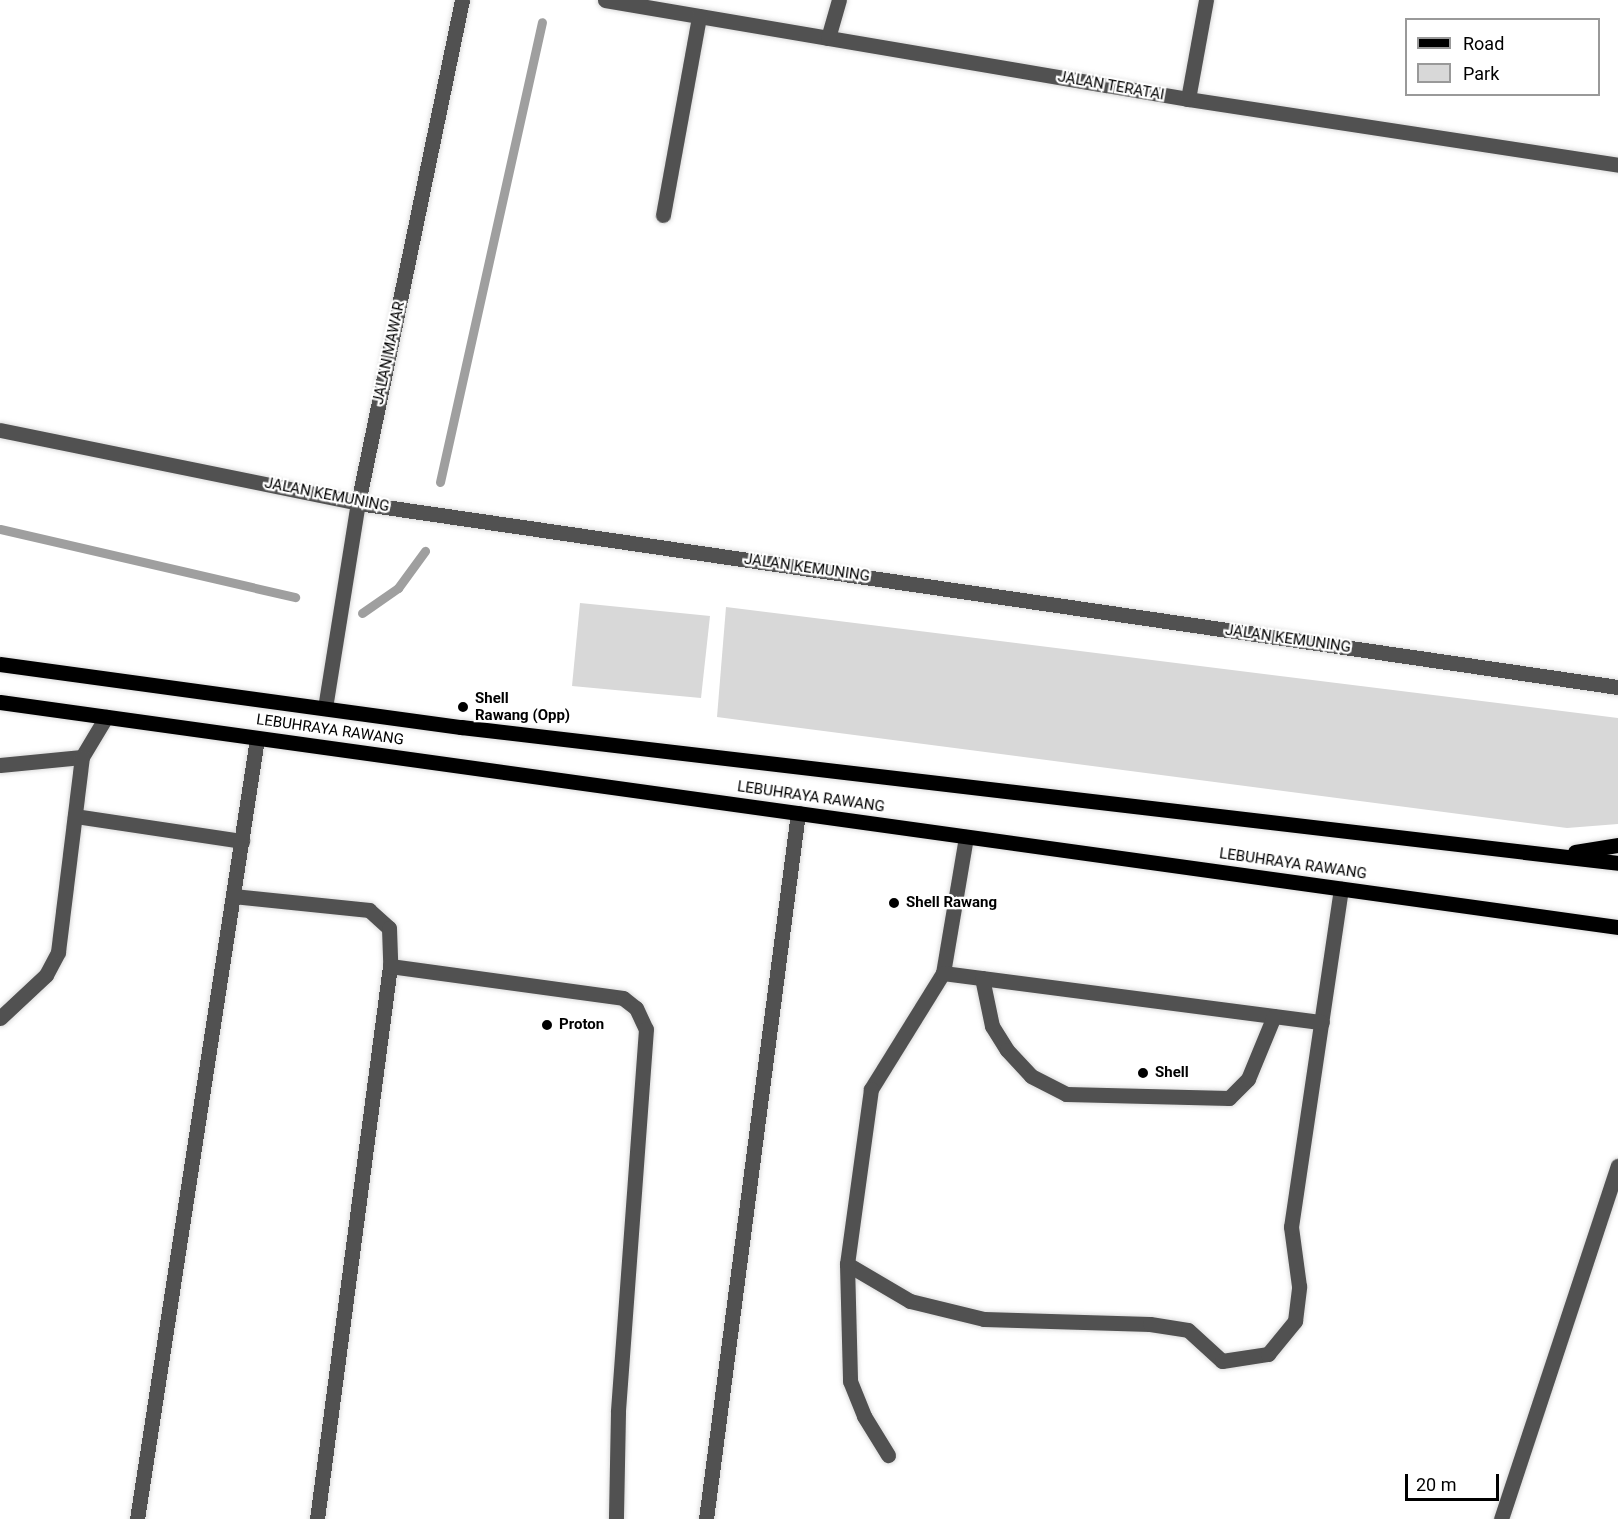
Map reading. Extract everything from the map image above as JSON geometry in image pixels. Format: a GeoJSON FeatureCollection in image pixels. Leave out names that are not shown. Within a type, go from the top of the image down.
{"type":"FeatureCollection","features":[{"type":"Feature","properties":{"kind":"main road","name":"LEBUHRAYA RAWANG"},"geometry":{"type":"LineString","coordinates":[[0,664],[325,708],[1560,854],[1618,863]]}},
{"type":"Feature","properties":{"kind":"main road","name":"LEBUHRAYA RAWANG"},"geometry":{"type":"LineString","coordinates":[[0,702],[1618,927]]}},
{"type":"Feature","properties":{"kind":"main road"},"geometry":{"type":"LineString","coordinates":[[1560,854],[1618,845]]}},
{"type":"Feature","properties":{"kind":"street","name":"JALAN MAWAR"},"geometry":{"type":"LineString","coordinates":[[325,708],[358,503],[462,0]]}},
{"type":"Feature","properties":{"kind":"street","name":"JALAN TERATAI"},"geometry":{"type":"LineString","coordinates":[[604,0],[1188,99],[1618,165]]}},
{"type":"Feature","properties":{"kind":"street"},"geometry":{"type":"LineString","coordinates":[[828,38],[839,0]]}},
{"type":"Feature","properties":{"kind":"street"},"geometry":{"type":"LineString","coordinates":[[1188,99],[1206,0]]}},
{"type":"Feature","properties":{"kind":"street"},"geometry":{"type":"LineString","coordinates":[[663,215],[699,16]]}},
{"type":"Feature","properties":{"kind":"street","name":"JALAN KEMUNING"},"geometry":{"type":"LineString","coordinates":[[0,430],[358,503],[1618,687]]}},
{"type":"Feature","properties":{"kind":"street"},"geometry":{"type":"LineString","coordinates":[[0,1018],[46,975],[58,951],[82,757],[106,717]]}},
{"type":"Feature","properties":{"kind":"street"},"geometry":{"type":"LineString","coordinates":[[137,1519],[257,738]]}},
{"type":"Feature","properties":{"kind":"street"},"geometry":{"type":"LineString","coordinates":[[0,765],[82,757]]}},
{"type":"Feature","properties":{"kind":"street"},"geometry":{"type":"LineString","coordinates":[[706,1519],[798,813]]}},
{"type":"Feature","properties":{"kind":"street"},"geometry":{"type":"LineString","coordinates":[[75,816],[242,840]]}},
{"type":"Feature","properties":{"kind":"street"},"geometry":{"type":"LineString","coordinates":[[888,1455],[864,1416],[850,1381],[847,1264],[871,1089],[943,973],[966,837]]}},
{"type":"Feature","properties":{"kind":"street"},"geometry":{"type":"LineString","coordinates":[[847,1264],[910,1301],[984,1319],[1150,1324],[1188,1330],[1222,1361],[1269,1354],[1295,1321],[1299,1286],[1291,1227],[1341,889]]}},
{"type":"Feature","properties":{"kind":"street"},"geometry":{"type":"LineString","coordinates":[[233,896],[369,910],[389,928],[390,966],[317,1519]]}},
{"type":"Feature","properties":{"kind":"street"},"geometry":{"type":"LineString","coordinates":[[390,966],[623,998],[636,1008],[646,1029],[618,1412],[616,1519]]}},
{"type":"Feature","properties":{"kind":"street"},"geometry":{"type":"LineString","coordinates":[[943,973],[1322,1022]]}},
{"type":"Feature","properties":{"kind":"street"},"geometry":{"type":"LineString","coordinates":[[982,978],[992,1026],[1007,1050],[1031,1076],[1066,1094],[1229,1098],[1248,1079],[1275,1016]]}},
{"type":"Feature","properties":{"kind":"street"},"geometry":{"type":"LineString","coordinates":[[1501,1519],[1618,1166]]}},
{"type":"Feature","properties":{"kind":"green space"},"geometry":{"type":"Polygon","coordinates":[[[580,603],[710,616],[701,698],[572,686],[580,603]]]}},
{"type":"Feature","properties":{"kind":"green space"},"geometry":{"type":"Polygon","coordinates":[[[726,607],[1618,718],[1618,824],[1567,828],[717,717],[726,607]]]}},
{"type":"Feature","properties":{"kind":"waterway"},"geometry":{"type":"LineString","coordinates":[[440,482],[542,22]]}},
{"type":"Feature","properties":{"kind":"waterway"},"geometry":{"type":"LineString","coordinates":[[0,529],[295,597]]}},
{"type":"Feature","properties":{"kind":"waterway"},"geometry":{"type":"LineString","coordinates":[[362,613],[398,588],[425,551]]}},
{"type":"Feature","properties":{"kind":"place","name":"Shell Rawang (Opp)"},"geometry":{"type":"Point","coordinates":[463,707]}},
{"type":"Feature","properties":{"kind":"place","name":"Shell Rawang"},"geometry":{"type":"Point","coordinates":[894,903]}},
{"type":"Feature","properties":{"kind":"place","name":"Proton"},"geometry":{"type":"Point","coordinates":[547,1025]}},
{"type":"Feature","properties":{"kind":"place","name":"Shell"},"geometry":{"type":"Point","coordinates":[1143,1073]}}]}
